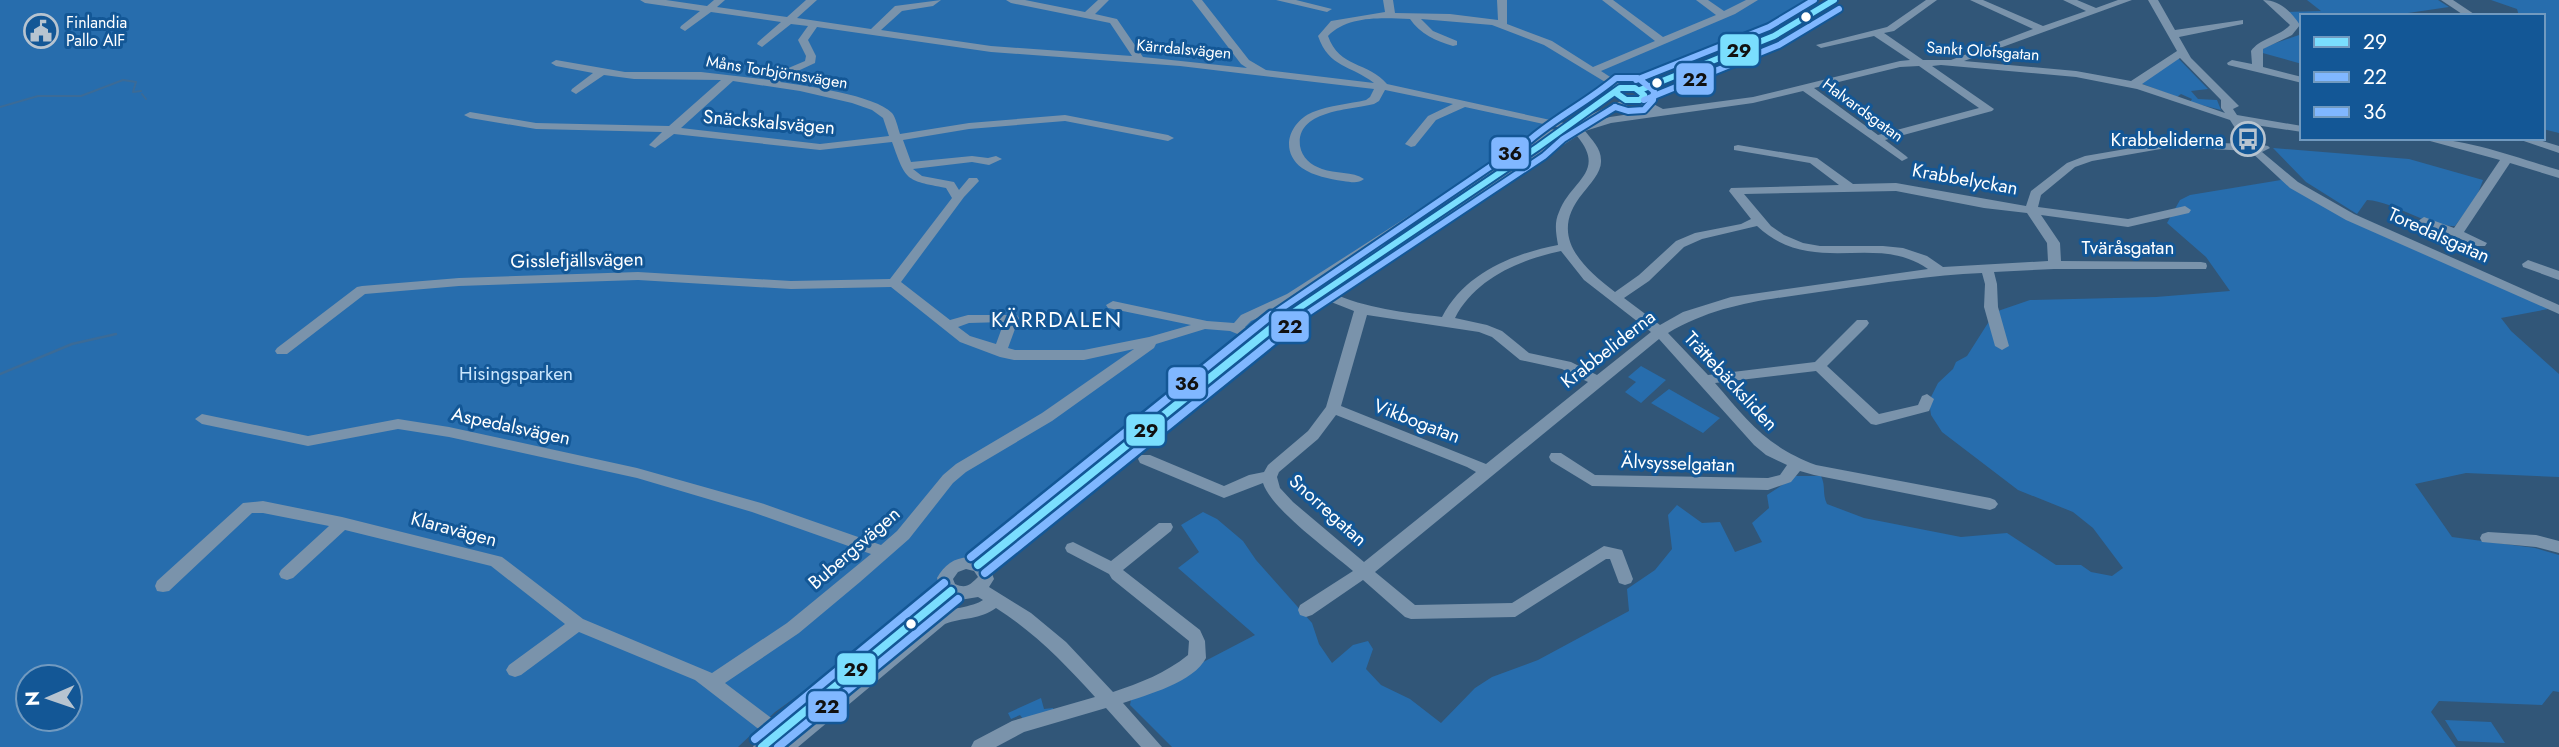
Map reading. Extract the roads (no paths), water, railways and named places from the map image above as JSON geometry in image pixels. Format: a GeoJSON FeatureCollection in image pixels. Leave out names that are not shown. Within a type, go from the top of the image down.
{"type":"FeatureCollection","features":[{"type":"Feature","properties":{"kind":"street","name":"Kärrdalsvägen"},"geometry":{"type":"LineString","coordinates":[[645,0],[1015,52],[1217,67],[1381,86],[1465,103],[1567,129]]}},
{"type":"Feature","properties":{"kind":"street"},"geometry":{"type":"LineString","coordinates":[[685,28],[720,0]]}},
{"type":"Feature","properties":{"kind":"street"},"geometry":{"type":"LineString","coordinates":[[762,44],[812,0]]}},
{"type":"Feature","properties":{"kind":"street"},"geometry":{"type":"LineString","coordinates":[[872,33],[898,8],[930,4],[936,0]]}},
{"type":"Feature","properties":{"kind":"street"},"geometry":{"type":"LineString","coordinates":[[1011,0],[1115,23],[1138,57],[1136,60]]}},
{"type":"Feature","properties":{"kind":"street"},"geometry":{"type":"LineString","coordinates":[[1088,15],[1104,0]]}},
{"type":"Feature","properties":{"kind":"street"},"geometry":{"type":"LineString","coordinates":[[1197,0],[1242,58],[1249,65],[1264,71],[1263,74]]}},
{"type":"Feature","properties":{"kind":"street"},"geometry":{"type":"LineString","coordinates":[[1281,0],[1325,5],[1335,23]]}},
{"type":"Feature","properties":{"kind":"street"},"geometry":{"type":"LineString","coordinates":[[1388,0],[1390,15]]}},
{"type":"Feature","properties":{"kind":"street"},"geometry":{"type":"LineString","coordinates":[[1501,23],[1502,0]]}},
{"type":"Feature","properties":{"kind":"street"},"geometry":{"type":"LineString","coordinates":[[1607,0],[1662,41]]}},
{"type":"Feature","properties":{"kind":"street"},"geometry":{"type":"LineString","coordinates":[[1701,0],[1723,15]]}},
{"type":"Feature","properties":{"kind":"street"},"geometry":{"type":"LineString","coordinates":[[1592,71],[1753,0]]}},
{"type":"Feature","properties":{"kind":"street"},"geometry":{"type":"LineString","coordinates":[[978,565],[1259,338],[1379,251],[1567,129],[1763,41],[1834,0]]}},
{"type":"Feature","properties":{"kind":"street"},"geometry":{"type":"LineString","coordinates":[[1821,45],[1877,33],[1898,25],[1932,0]]}},
{"type":"Feature","properties":{"kind":"street"},"geometry":{"type":"LineString","coordinates":[[1975,0],[2043,30]]}},
{"type":"Feature","properties":{"kind":"street"},"geometry":{"type":"LineString","coordinates":[[2068,0],[2095,12]]}},
{"type":"Feature","properties":{"kind":"street"},"geometry":{"type":"LineString","coordinates":[[1954,62],[2127,0]]}},
{"type":"Feature","properties":{"kind":"street","name":"Toredalsgatan"},"geometry":{"type":"LineString","coordinates":[[2153,0],[2182,52],[2226,101],[2240,111],[2241,120],[2279,174],[2350,217],[2559,310]]}},
{"type":"Feature","properties":{"kind":"street"},"geometry":{"type":"LineString","coordinates":[[2258,69],[2256,51],[2259,47],[2288,33],[2295,25],[2268,0]]}},
{"type":"Feature","properties":{"kind":"street"},"geometry":{"type":"LineString","coordinates":[[2446,0],[2469,14]]}},
{"type":"Feature","properties":{"kind":"street"},"geometry":{"type":"LineString","coordinates":[[1358,179],[1323,173],[1302,162],[1295,151],[1296,135],[1303,122],[1370,102],[1375,99],[1381,86],[1381,82],[1374,76],[1348,66],[1326,45],[1323,36],[1335,23],[1390,15],[1414,15],[1501,23],[1548,43],[1618,91],[1636,97],[1661,113]]}},
{"type":"Feature","properties":{"kind":"street"},"geometry":{"type":"LineString","coordinates":[[1414,15],[1415,21],[1422,27],[1453,43]]}},
{"type":"Feature","properties":{"kind":"street"},"geometry":{"type":"LineString","coordinates":[[2171,33],[2182,34],[2239,22]]}},
{"type":"Feature","properties":{"kind":"street"},"geometry":{"type":"LineString","coordinates":[[770,85],[783,74],[810,63],[811,56],[803,40],[814,25]]}},
{"type":"Feature","properties":{"kind":"street"},"geometry":{"type":"LineString","coordinates":[[1877,33],[1988,109],[1877,138]]}},
{"type":"Feature","properties":{"kind":"street"},"geometry":{"type":"LineString","coordinates":[[2133,85],[2182,52]]}},
{"type":"Feature","properties":{"kind":"street"},"geometry":{"type":"LineString","coordinates":[[1217,67],[1230,65],[1242,58]]}},
{"type":"Feature","properties":{"kind":"street","name":"Sankt Olofsgatan"},"geometry":{"type":"LineString","coordinates":[[1567,129],[1610,120],[1733,104],[1869,71],[1920,62],[1954,62],[2076,74],[2133,85],[2198,109],[2241,120],[2300,129]]}},
{"type":"Feature","properties":{"kind":"street"},"geometry":{"type":"LineString","coordinates":[[2232,63],[2300,80]]}},
{"type":"Feature","properties":{"kind":"street","name":"Måns Torbjörnsvägen"},"geometry":{"type":"LineString","coordinates":[[556,64],[626,75],[705,75],[832,95],[875,106],[888,116],[906,166]]}},
{"type":"Feature","properties":{"kind":"street"},"geometry":{"type":"LineString","coordinates":[[576,91],[603,71]]}},
{"type":"Feature","properties":{"kind":"street"},"geometry":{"type":"LineString","coordinates":[[655,145],[729,79]]}},
{"type":"Feature","properties":{"kind":"street","name":"Halvardsgatan"},"geometry":{"type":"LineString","coordinates":[[1806,88],[1902,158]]}},
{"type":"Feature","properties":{"kind":"street"},"geometry":{"type":"LineString","coordinates":[[1379,251],[1386,255],[1618,91]]}},
{"type":"Feature","properties":{"kind":"street"},"geometry":{"type":"LineString","coordinates":[[1410,144],[1432,118],[1465,103]]}},
{"type":"Feature","properties":{"kind":"street","name":"Snäckskalsvägen"},"geometry":{"type":"LineString","coordinates":[[470,115],[536,126],[672,130],[820,147],[851,145],[970,126],[1065,118],[1168,138]]}},
{"type":"Feature","properties":{"kind":"street"},"geometry":{"type":"LineString","coordinates":[[1538,147],[1567,129]]}},
{"type":"Feature","properties":{"kind":"street"},"geometry":{"type":"LineString","coordinates":[[1446,323],[1454,306],[1474,286],[1500,268],[1526,256],[1564,247],[1561,230],[1566,206],[1595,172],[1597,162],[1593,148],[1567,129]]}},
{"type":"Feature","properties":{"kind":"street"},"geometry":{"type":"LineString","coordinates":[[1237,328],[1246,318],[1292,297],[1539,137],[1567,129]]}},
{"type":"Feature","properties":{"kind":"street"},"geometry":{"type":"LineString","coordinates":[[2054,265],[2058,253],[2056,245],[2031,210],[2035,194],[2071,165],[2171,137],[2259,148]]}},
{"type":"Feature","properties":{"kind":"street"},"geometry":{"type":"LineString","coordinates":[[2433,140],[2559,174]]}},
{"type":"Feature","properties":{"kind":"street"},"geometry":{"type":"LineString","coordinates":[[2528,140],[2559,149]]}},
{"type":"Feature","properties":{"kind":"street"},"geometry":{"type":"LineString","coordinates":[[1738,148],[1813,160],[1849,187]]}},
{"type":"Feature","properties":{"kind":"street"},"geometry":{"type":"LineString","coordinates":[[2457,233],[2507,158]]}},
{"type":"Feature","properties":{"kind":"street"},"geometry":{"type":"LineString","coordinates":[[906,166],[972,159],[989,162],[996,159]]}},
{"type":"Feature","properties":{"kind":"street"},"geometry":{"type":"LineString","coordinates":[[906,166],[918,179],[950,185],[958,195]]}},
{"type":"Feature","properties":{"kind":"street"},"geometry":{"type":"LineString","coordinates":[[973,181],[958,195],[954,205],[894,283],[965,339],[1000,352],[1029,356],[1072,356],[1150,341],[1205,325]]}},
{"type":"Feature","properties":{"kind":"street","name":"Krabbelyckan"},"geometry":{"type":"LineString","coordinates":[[1758,220],[1735,191],[1896,187],[1984,204],[2128,223],[2185,211]]}},
{"type":"Feature","properties":{"kind":"street"},"geometry":{"type":"LineString","coordinates":[[1616,297],[1644,278],[1680,244],[1699,236],[1744,227],[1758,220],[1777,236],[1805,248],[1832,251],[1897,250],[1924,258],[1940,271]]}},
{"type":"Feature","properties":{"kind":"street"},"geometry":{"type":"LineString","coordinates":[[2424,221],[2481,243]]}},
{"type":"Feature","properties":{"kind":"street","name":"Trättebäcksliden"},"geometry":{"type":"LineString","coordinates":[[1564,247],[1585,273],[1659,332],[1764,446],[1795,464],[1990,504]]}},
{"type":"Feature","properties":{"kind":"street"},"geometry":{"type":"LineString","coordinates":[[2528,264],[2559,276]]}},
{"type":"Feature","properties":{"kind":"street","name":"Tväråsgatan"},"geometry":{"type":"LineString","coordinates":[[2054,265],[2201,266]]}},
{"type":"Feature","properties":{"kind":"street","name":"Krabbeliderna"},"geometry":{"type":"LineString","coordinates":[[1307,610],[1365,570],[1659,332],[1688,315],[1731,301],[1940,271],[2054,265]]}},
{"type":"Feature","properties":{"kind":"street"},"geometry":{"type":"LineString","coordinates":[[1987,268],[1991,284],[1991,307],[2002,346]]}},
{"type":"Feature","properties":{"kind":"street","name":"Gisslefjällsvägen"},"geometry":{"type":"LineString","coordinates":[[282,351],[362,289],[458,282],[638,276],[791,285],[894,283]]}},
{"type":"Feature","properties":{"kind":"street"},"geometry":{"type":"LineString","coordinates":[[1320,292],[1360,311],[1489,330],[1504,338],[1525,357],[1566,365],[1598,381]]}},
{"type":"Feature","properties":{"kind":"street"},"geometry":{"type":"LineString","coordinates":[[1113,304],[1138,312],[1205,325],[1237,328],[1259,338]]}},
{"type":"Feature","properties":{"kind":"street","name":"Snorregatan"},"geometry":{"type":"LineString","coordinates":[[1360,311],[1333,408],[1324,424],[1273,469],[1269,477],[1273,490],[1288,506],[1411,612],[1515,610],[1604,552],[1616,554],[1625,579]]}},
{"type":"Feature","properties":{"kind":"street"},"geometry":{"type":"LineString","coordinates":[[948,325],[968,318],[1012,318],[1000,352]]}},
{"type":"Feature","properties":{"kind":"street"},"geometry":{"type":"LineString","coordinates":[[1704,380],[1819,366],[1862,323]]}},
{"type":"Feature","properties":{"kind":"street","name":"Bubergsvägen"},"geometry":{"type":"LineString","coordinates":[[713,683],[793,628],[883,552],[917,520],[948,479],[961,468],[1047,417],[1149,345],[1150,341]]}},
{"type":"Feature","properties":{"kind":"street"},"geometry":{"type":"LineString","coordinates":[[1819,366],[1876,420],[1924,408],[1927,399]]}},
{"type":"Feature","properties":{"kind":"street","name":"Vikbogatan"},"geometry":{"type":"LineString","coordinates":[[1333,408],[1486,471]]}},
{"type":"Feature","properties":{"kind":"street","name":"Aspedalsvägen"},"geometry":{"type":"LineString","coordinates":[[202,419],[308,441],[398,424],[449,432],[637,473],[756,507],[883,552]]}},
{"type":"Feature","properties":{"kind":"street","name":"Älvsysselgatan"},"geometry":{"type":"LineString","coordinates":[[1556,457],[1592,480],[1768,484],[1785,479],[1791,474],[1795,464]]}},
{"type":"Feature","properties":{"kind":"street","name":"Snorregatan"},"geometry":{"type":"LineString","coordinates":[[1144,459],[1222,494],[1254,479],[1269,477]]}},
{"type":"Feature","properties":{"kind":"street","name":"Klaravägen"},"geometry":{"type":"LineString","coordinates":[[163,586],[248,507],[264,507],[342,523],[496,561],[577,624],[673,662],[713,683],[781,741]]}},
{"type":"Feature","properties":{"kind":"street"},"geometry":{"type":"LineString","coordinates":[[287,574],[342,523]]}},
{"type":"Feature","properties":{"kind":"street"},"geometry":{"type":"LineString","coordinates":[[1073,548],[1109,568],[1115,568],[1165,527]]}},
{"type":"Feature","properties":{"kind":"street"},"geometry":{"type":"LineString","coordinates":[[2488,538],[2536,541],[2559,547]]}},
{"type":"Feature","properties":{"kind":"street"},"geometry":{"type":"LineString","coordinates":[[781,741],[951,592],[968,594],[979,589],[986,576],[978,565],[965,563],[951,570],[945,580],[951,592]]}},
{"type":"Feature","properties":{"kind":"street"},"geometry":{"type":"LineString","coordinates":[[980,747],[1014,728],[1110,700],[1192,664],[1198,653],[1194,635],[1118,575],[1115,568]]}},
{"type":"Feature","properties":{"kind":"street"},"geometry":{"type":"LineString","coordinates":[[979,589],[1025,618],[1060,647],[1153,747]]}},
{"type":"Feature","properties":{"kind":"street"},"geometry":{"type":"LineString","coordinates":[[762,747],[781,741],[939,619],[956,613],[980,611],[995,600]]}},
{"type":"Feature","properties":{"kind":"street"},"geometry":{"type":"LineString","coordinates":[[515,670],[577,624]]}},
{"type":"Feature","properties":{"kind":"waterway"},"geometry":{"type":"LineString","coordinates":[[0,107],[38,96],[81,96],[123,80],[136,82],[133,92],[141,91]]}},
{"type":"Feature","properties":{"kind":"waterway"},"geometry":{"type":"LineString","coordinates":[[142,94],[146,99]]}},
{"type":"Feature","properties":{"kind":"waterway"},"geometry":{"type":"LineString","coordinates":[[0,374],[72,344],[116,334]]}},
{"type":"Feature","properties":{"kind":"place","name":"Finlandia Pallo AIF"},"geometry":{"type":"Point","coordinates":[41,31]}},
{"type":"Feature","properties":{"kind":"place","name":"Krabbeliderna"},"geometry":{"type":"Point","coordinates":[2248,139]}},
{"type":"Feature","properties":{"kind":"district","name":"KÄRRDALEN"},"geometry":{"type":"Point","coordinates":[1057,320]}},
{"type":"Feature","properties":{"kind":"park label","name":"Hisingsparken"},"geometry":{"type":"Point","coordinates":[516,373]}}]}
